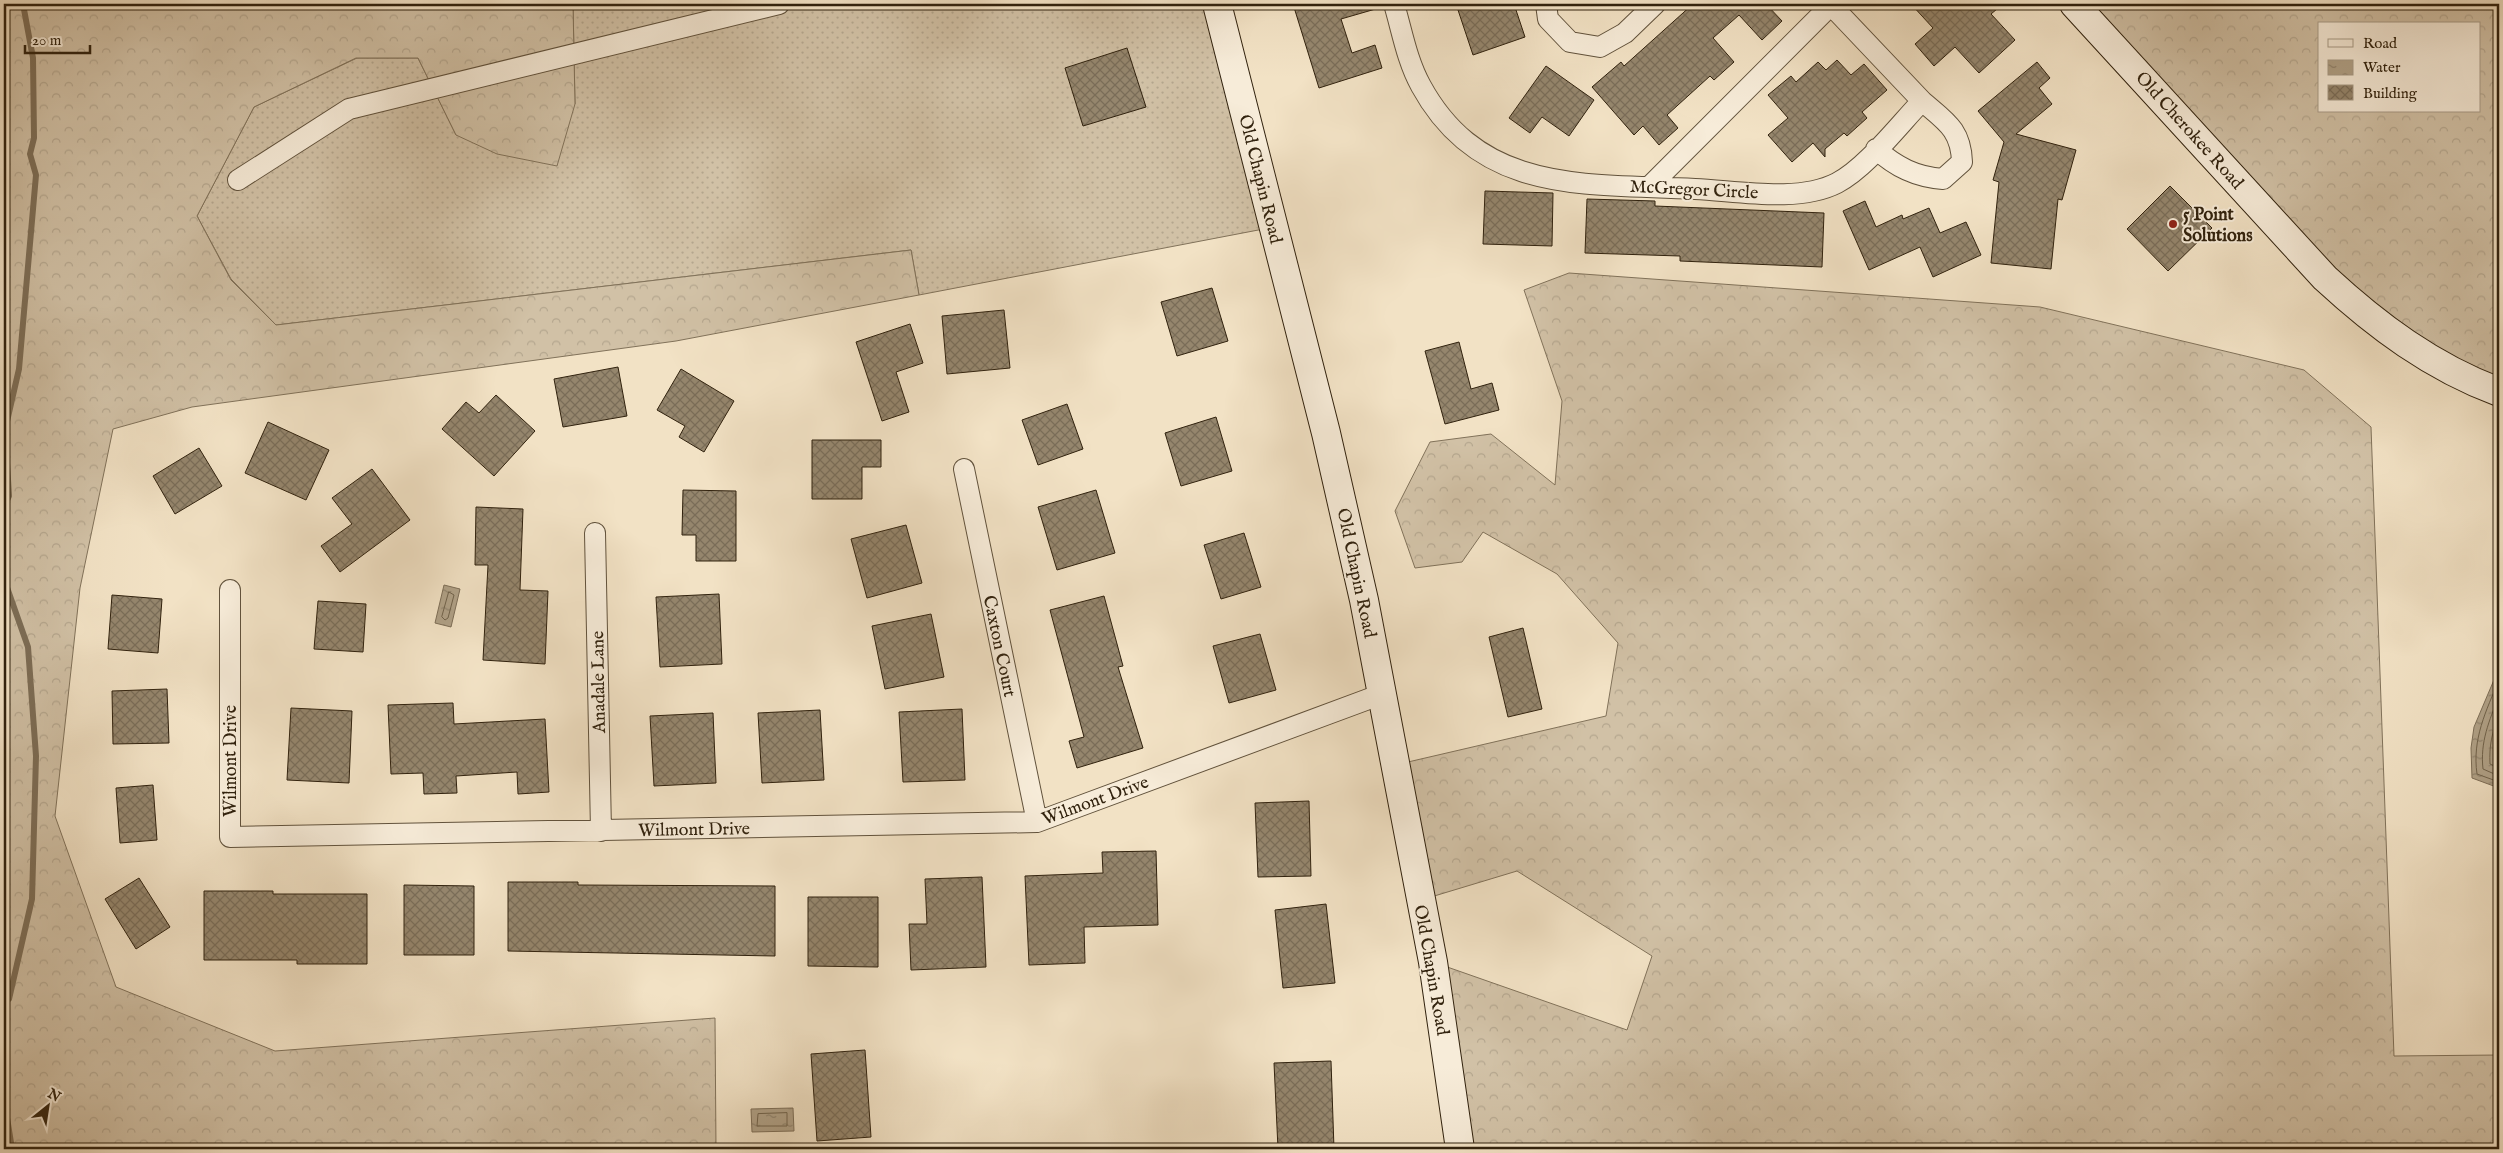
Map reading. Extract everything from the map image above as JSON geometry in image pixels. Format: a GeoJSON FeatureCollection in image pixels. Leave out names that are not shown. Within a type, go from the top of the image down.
{"type":"FeatureCollection","features":[{"type":"Feature","properties":{"kind":"street"},"geometry":{"type":"LineString","coordinates":[[238,180],[349,109],[779,4]]}},
{"type":"Feature","properties":{"kind":"street","name":"Old Chapin Road"},"geometry":{"type":"LineString","coordinates":[[1216,4],[1326,433],[1382,694],[1433,962],[1460,1149]]}},
{"type":"Feature","properties":{"kind":"street","name":"McGregor Circle"},"geometry":{"type":"LineString","coordinates":[[1394,4],[1412,68],[1420,85],[1442,118],[1470,146],[1504,166],[1541,178],[1650,186],[1800,193],[1819,190],[1837,183],[1854,173],[1922,101]]}},
{"type":"Feature","properties":{"kind":"street"},"geometry":{"type":"LineString","coordinates":[[1546,4],[1548,19],[1570,42],[1600,46],[1625,33],[1655,4]]}},
{"type":"Feature","properties":{"kind":"street"},"geometry":{"type":"LineString","coordinates":[[1650,186],[1831,4],[1922,101],[1954,130],[1961,146],[1962,162],[1943,179],[1921,177],[1887,159],[1876,149]]}},
{"type":"Feature","properties":{"kind":"street","name":"Old Cherokee Road"},"geometry":{"type":"LineString","coordinates":[[2074,4],[2325,278],[2356,307],[2401,342],[2437,364],[2475,383],[2499,392]]}},
{"type":"Feature","properties":{"kind":"street","name":"Caxton Court"},"geometry":{"type":"LineString","coordinates":[[964,469],[1037,822]]}},
{"type":"Feature","properties":{"kind":"street","name":"Anadale Lane"},"geometry":{"type":"LineString","coordinates":[[596,533],[601,832]]}},
{"type":"Feature","properties":{"kind":"street","name":"Wilmont Drive"},"geometry":{"type":"LineString","coordinates":[[230,590],[230,837],[601,832],[1037,822],[1382,694]]}},
{"type":"Feature","properties":{"kind":"green space"},"geometry":{"type":"Polygon","coordinates":[[[4,4],[573,4],[575,104],[557,166],[497,154],[456,135],[418,58],[356,58],[254,107],[197,216],[231,280],[276,325],[911,250],[919,295],[676,341],[192,407],[113,429],[80,588],[55,816],[116,987],[275,1051],[715,1018],[716,1149],[4,1149],[4,4]]]}},
{"type":"Feature","properties":{"kind":"green space"},"geometry":{"type":"Polygon","coordinates":[[[573,4],[1217,4],[1274,227],[919,295],[911,250],[276,325],[231,279],[197,216],[254,107],[357,58],[418,58],[456,135],[575,104],[573,4]]]}},
{"type":"Feature","properties":{"kind":"green space"},"geometry":{"type":"Polygon","coordinates":[[[2075,4],[2499,4],[2499,392],[2401,342],[2075,4]]]}},
{"type":"Feature","properties":{"kind":"green space"},"geometry":{"type":"Polygon","coordinates":[[[1569,273],[2040,307],[2304,370],[2371,427],[2394,1056],[2499,1055],[2499,1149],[1477,1149],[1459,1145],[1433,962],[1627,1030],[1652,956],[1517,871],[1421,900],[1395,765],[1606,716],[1618,643],[1557,574],[1483,532],[1462,562],[1415,568],[1395,511],[1430,442],[1491,434],[1555,485],[1562,401],[1524,290],[1569,273]]]}},
{"type":"Feature","properties":{"kind":"water"},"geometry":{"type":"Polygon","coordinates":[[[444,585],[460,589],[451,627],[435,623],[444,585]]]}},
{"type":"Feature","properties":{"kind":"water"},"geometry":{"type":"Polygon","coordinates":[[[2499,668],[2499,788],[2472,778],[2471,748],[2474,727],[2499,668]]]}},
{"type":"Feature","properties":{"kind":"water"},"geometry":{"type":"Polygon","coordinates":[[[793,1108],[794,1131],[752,1132],[751,1109],[793,1108]]]}},
{"type":"Feature","properties":{"kind":"building"},"geometry":{"type":"Polygon","coordinates":[[[1293,4],[1378,4],[1379,8],[1341,19],[1352,53],[1375,45],[1382,68],[1319,88],[1293,4]]]}},
{"type":"Feature","properties":{"kind":"building"},"geometry":{"type":"Polygon","coordinates":[[[1456,4],[1514,4],[1525,37],[1473,55],[1456,4]]]}},
{"type":"Feature","properties":{"kind":"building"},"geometry":{"type":"Polygon","coordinates":[[[1693,4],[1766,4],[1782,21],[1762,40],[1739,15],[1713,38],[1734,62],[1714,80],[1710,76],[1667,115],[1678,128],[1659,145],[1643,126],[1634,135],[1592,87],[1621,62],[1624,66],[1693,4]]]}},
{"type":"Feature","properties":{"kind":"building"},"geometry":{"type":"Polygon","coordinates":[[[1911,4],[2003,4],[1991,14],[2015,40],[1979,73],[1955,47],[1934,66],[1915,44],[1933,28],[1911,4]]]}},
{"type":"Feature","properties":{"kind":"building"},"geometry":{"type":"Polygon","coordinates":[[[1127,48],[1146,107],[1083,126],[1065,68],[1127,48]]]}},
{"type":"Feature","properties":{"kind":"building"},"geometry":{"type":"Polygon","coordinates":[[[1837,60],[1851,75],[1864,64],[1887,90],[1862,112],[1867,118],[1847,136],[1844,133],[1825,149],[1825,157],[1813,143],[1792,162],[1768,135],[1788,118],[1768,95],[1791,76],[1796,82],[1818,62],[1826,70],[1837,60]]]}},
{"type":"Feature","properties":{"kind":"building"},"geometry":{"type":"Polygon","coordinates":[[[2037,62],[2050,78],[2039,88],[2052,104],[2016,134],[2076,150],[2062,200],[2058,199],[2051,269],[1991,263],[1999,182],[1993,180],[2004,142],[1978,111],[2037,62]]]}},
{"type":"Feature","properties":{"kind":"building"},"geometry":{"type":"Polygon","coordinates":[[[1546,66],[1594,100],[1569,136],[1542,117],[1530,133],[1509,118],[1546,66]]]}},
{"type":"Feature","properties":{"kind":"building"},"geometry":{"type":"Polygon","coordinates":[[[2170,186],[2212,228],[2168,271],[2127,229],[2170,186]]]}},
{"type":"Feature","properties":{"kind":"building"},"geometry":{"type":"Polygon","coordinates":[[[1485,191],[1553,193],[1552,246],[1483,244],[1485,191]]]}},
{"type":"Feature","properties":{"kind":"building"},"geometry":{"type":"Polygon","coordinates":[[[1587,199],[1655,201],[1655,206],[1824,213],[1822,267],[1680,261],[1680,256],[1585,253],[1587,199]]]}},
{"type":"Feature","properties":{"kind":"building"},"geometry":{"type":"Polygon","coordinates":[[[1865,201],[1876,227],[1902,215],[1903,219],[1929,208],[1940,233],[1966,222],[1981,255],[1933,277],[1920,247],[1869,270],[1843,211],[1865,201]]]}},
{"type":"Feature","properties":{"kind":"building"},"geometry":{"type":"Polygon","coordinates":[[[1212,288],[1228,341],[1177,356],[1161,302],[1212,288]]]}},
{"type":"Feature","properties":{"kind":"building"},"geometry":{"type":"Polygon","coordinates":[[[1004,310],[1010,368],[947,374],[942,316],[1004,310]]]}},
{"type":"Feature","properties":{"kind":"building"},"geometry":{"type":"Polygon","coordinates":[[[910,324],[923,363],[896,372],[909,412],[882,421],[856,342],[910,324]]]}},
{"type":"Feature","properties":{"kind":"building"},"geometry":{"type":"Polygon","coordinates":[[[1459,342],[1471,389],[1492,383],[1499,410],[1445,424],[1425,351],[1459,342]]]}},
{"type":"Feature","properties":{"kind":"building"},"geometry":{"type":"Polygon","coordinates":[[[618,367],[627,416],[563,427],[554,379],[618,367]]]}},
{"type":"Feature","properties":{"kind":"building"},"geometry":{"type":"Polygon","coordinates":[[[681,369],[734,401],[704,452],[679,437],[685,426],[657,410],[681,369]]]}},
{"type":"Feature","properties":{"kind":"building"},"geometry":{"type":"Polygon","coordinates":[[[496,395],[535,431],[494,476],[442,429],[466,402],[479,413],[496,395]]]}},
{"type":"Feature","properties":{"kind":"building"},"geometry":{"type":"Polygon","coordinates":[[[1067,404],[1083,449],[1038,465],[1022,420],[1067,404]]]}},
{"type":"Feature","properties":{"kind":"building"},"geometry":{"type":"Polygon","coordinates":[[[1216,417],[1232,471],[1181,486],[1165,433],[1216,417]]]}},
{"type":"Feature","properties":{"kind":"building"},"geometry":{"type":"Polygon","coordinates":[[[268,422],[329,450],[306,500],[245,473],[268,422]]]}},
{"type":"Feature","properties":{"kind":"building"},"geometry":{"type":"Polygon","coordinates":[[[812,440],[881,440],[881,467],[862,467],[862,499],[812,499],[812,440]]]}},
{"type":"Feature","properties":{"kind":"building"},"geometry":{"type":"Polygon","coordinates":[[[199,448],[222,486],[175,514],[153,476],[199,448]]]}},
{"type":"Feature","properties":{"kind":"building"},"geometry":{"type":"Polygon","coordinates":[[[372,469],[410,520],[340,572],[321,546],[352,524],[332,498],[372,469]]]}},
{"type":"Feature","properties":{"kind":"building"},"geometry":{"type":"Polygon","coordinates":[[[683,490],[736,491],[736,561],[696,561],[696,535],[682,535],[683,490]]]}},
{"type":"Feature","properties":{"kind":"building"},"geometry":{"type":"Polygon","coordinates":[[[1096,490],[1115,553],[1057,570],[1038,507],[1096,490]]]}},
{"type":"Feature","properties":{"kind":"building"},"geometry":{"type":"Polygon","coordinates":[[[476,507],[523,509],[520,590],[548,591],[545,664],[483,660],[488,565],[475,565],[476,507]]]}},
{"type":"Feature","properties":{"kind":"building"},"geometry":{"type":"Polygon","coordinates":[[[906,525],[922,583],[867,598],[851,539],[906,525]]]}},
{"type":"Feature","properties":{"kind":"building"},"geometry":{"type":"Polygon","coordinates":[[[1244,533],[1261,587],[1221,599],[1204,545],[1244,533]]]}},
{"type":"Feature","properties":{"kind":"building"},"geometry":{"type":"Polygon","coordinates":[[[719,594],[722,664],[660,667],[656,597],[719,594]]]}},
{"type":"Feature","properties":{"kind":"building"},"geometry":{"type":"Polygon","coordinates":[[[112,595],[162,599],[158,653],[108,649],[112,595]]]}},
{"type":"Feature","properties":{"kind":"building"},"geometry":{"type":"Polygon","coordinates":[[[1104,596],[1123,666],[1118,667],[1143,748],[1077,768],[1069,741],[1084,737],[1050,610],[1104,596]]]}},
{"type":"Feature","properties":{"kind":"building"},"geometry":{"type":"Polygon","coordinates":[[[318,601],[366,604],[363,652],[314,649],[318,601]]]}},
{"type":"Feature","properties":{"kind":"building"},"geometry":{"type":"Polygon","coordinates":[[[931,614],[944,677],[885,689],[872,626],[931,614]]]}},
{"type":"Feature","properties":{"kind":"building"},"geometry":{"type":"Polygon","coordinates":[[[1523,628],[1542,709],[1508,717],[1489,637],[1523,628]]]}},
{"type":"Feature","properties":{"kind":"building"},"geometry":{"type":"Polygon","coordinates":[[[1260,634],[1276,690],[1229,703],[1213,646],[1260,634]]]}},
{"type":"Feature","properties":{"kind":"building"},"geometry":{"type":"Polygon","coordinates":[[[167,689],[169,743],[113,744],[112,691],[167,689]]]}},
{"type":"Feature","properties":{"kind":"building"},"geometry":{"type":"Polygon","coordinates":[[[453,703],[454,724],[545,719],[549,792],[518,794],[517,772],[456,776],[457,793],[424,794],[423,773],[391,774],[388,705],[453,703]]]}},
{"type":"Feature","properties":{"kind":"building"},"geometry":{"type":"Polygon","coordinates":[[[291,708],[352,711],[349,783],[287,780],[291,708]]]}},
{"type":"Feature","properties":{"kind":"building"},"geometry":{"type":"Polygon","coordinates":[[[962,709],[965,780],[903,782],[899,712],[962,709]]]}},
{"type":"Feature","properties":{"kind":"building"},"geometry":{"type":"Polygon","coordinates":[[[820,710],[824,780],[762,783],[758,713],[820,710]]]}},
{"type":"Feature","properties":{"kind":"building"},"geometry":{"type":"Polygon","coordinates":[[[713,713],[716,783],[654,786],[650,716],[713,713]]]}},
{"type":"Feature","properties":{"kind":"building"},"geometry":{"type":"Polygon","coordinates":[[[153,785],[157,840],[120,843],[116,788],[153,785]]]}},
{"type":"Feature","properties":{"kind":"building"},"geometry":{"type":"Polygon","coordinates":[[[1309,801],[1311,876],[1258,877],[1255,803],[1309,801]]]}},
{"type":"Feature","properties":{"kind":"building"},"geometry":{"type":"Polygon","coordinates":[[[1156,851],[1158,925],[1084,927],[1085,963],[1029,965],[1025,876],[1103,873],[1102,852],[1156,851]]]}},
{"type":"Feature","properties":{"kind":"building"},"geometry":{"type":"Polygon","coordinates":[[[982,877],[986,967],[911,970],[909,924],[927,924],[925,879],[982,877]]]}},
{"type":"Feature","properties":{"kind":"building"},"geometry":{"type":"Polygon","coordinates":[[[139,878],[170,927],[136,949],[105,899],[139,878]]]}},
{"type":"Feature","properties":{"kind":"building"},"geometry":{"type":"Polygon","coordinates":[[[508,882],[578,882],[578,885],[775,886],[775,956],[508,951],[508,882]]]}},
{"type":"Feature","properties":{"kind":"building"},"geometry":{"type":"Polygon","coordinates":[[[404,885],[474,886],[474,955],[404,955],[404,885]]]}},
{"type":"Feature","properties":{"kind":"building"},"geometry":{"type":"Polygon","coordinates":[[[204,891],[273,891],[273,894],[367,894],[367,964],[297,964],[297,960],[204,960],[204,891]]]}},
{"type":"Feature","properties":{"kind":"building"},"geometry":{"type":"Polygon","coordinates":[[[808,897],[878,897],[878,967],[808,966],[808,897]]]}},
{"type":"Feature","properties":{"kind":"building"},"geometry":{"type":"Polygon","coordinates":[[[1326,904],[1335,983],[1283,988],[1275,910],[1326,904]]]}},
{"type":"Feature","properties":{"kind":"building"},"geometry":{"type":"Polygon","coordinates":[[[865,1050],[871,1137],[817,1141],[811,1054],[865,1050]]]}},
{"type":"Feature","properties":{"kind":"building"},"geometry":{"type":"Polygon","coordinates":[[[1331,1061],[1334,1149],[1278,1149],[1274,1063],[1331,1061]]]}},
{"type":"Feature","properties":{"kind":"waterway"},"geometry":{"type":"LineString","coordinates":[[4,507],[9,496],[5,430],[19,369],[36,175],[30,154],[34,138],[33,58],[23,4]]}},
{"type":"Feature","properties":{"kind":"waterway"},"geometry":{"type":"LineString","coordinates":[[4,579],[28,647],[36,756],[32,899],[9,999],[4,1002]]}},
{"type":"Feature","properties":{"kind":"waterway"},"geometry":{"type":"LineString","coordinates":[[4,1099],[12,1149]]}},
{"type":"Feature","properties":{"kind":"place","name":"5 Point Solutions"},"geometry":{"type":"Point","coordinates":[2173,224]}}]}
